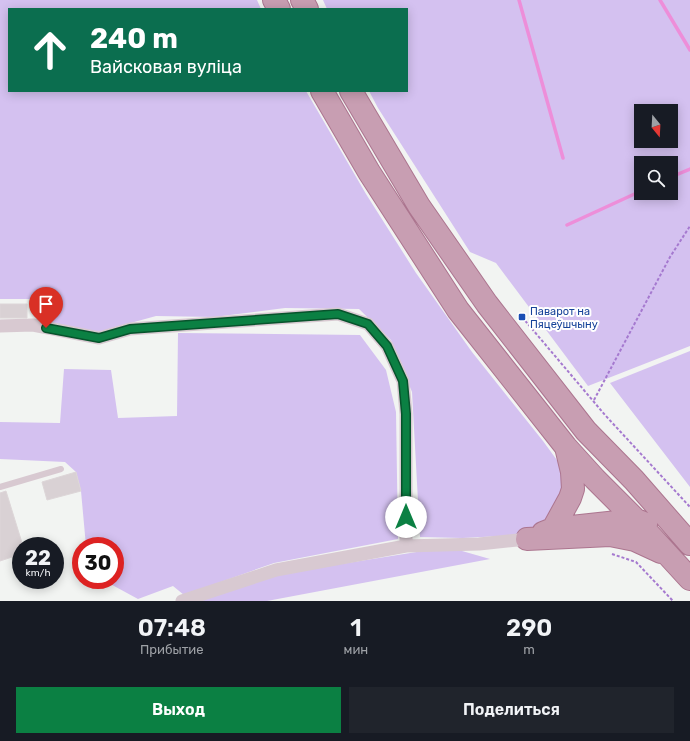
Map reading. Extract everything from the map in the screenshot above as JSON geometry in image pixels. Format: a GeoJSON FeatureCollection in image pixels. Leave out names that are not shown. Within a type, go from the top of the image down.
{"type":"FeatureCollection","features":[{"type":"Feature","properties":{"kind":"highway"},"geometry":{"type":"LineString","coordinates":[[323,92],[369,172],[458,310],[566,447],[595,479],[636,520],[690,580]]}},
{"type":"Feature","properties":{"kind":"highway"},"geometry":{"type":"LineString","coordinates":[[353,92],[375,134],[419,206],[487,304],[586,431],[634,480],[690,544]]}},
{"type":"Feature","properties":{"kind":"highway"},"geometry":{"type":"LineString","coordinates":[[553,529],[570,498],[573,489],[572,472],[566,447]]}},
{"type":"Feature","properties":{"kind":"highway"},"geometry":{"type":"LineString","coordinates":[[608,543],[619,533],[627,529],[636,520],[634,480]]}},
{"type":"Feature","properties":{"kind":"highway"},"geometry":{"type":"LineString","coordinates":[[527,539],[553,529],[636,520],[664,532],[690,550]]}},
{"type":"Feature","properties":{"kind":"highway"},"geometry":{"type":"LineString","coordinates":[[527,539],[608,543],[636,540],[666,554]]}},
{"type":"Feature","properties":{"kind":"street"},"geometry":{"type":"LineString","coordinates":[[0,326],[33,326],[99,338],[130,329],[338,314],[368,324],[387,346],[403,381],[406,414],[406,546]]}},
{"type":"Feature","properties":{"kind":"street"},"geometry":{"type":"LineString","coordinates":[[182,601],[276,570],[406,546],[479,544],[527,539]]}},
{"type":"Feature","properties":{"kind":"lane"},"geometry":{"type":"LineString","coordinates":[[0,487],[62,469]]}},
{"type":"Feature","properties":{"kind":"path"},"geometry":{"type":"LineString","coordinates":[[594,400],[670,257],[690,226]]}},
{"type":"Feature","properties":{"kind":"path"},"geometry":{"type":"LineString","coordinates":[[522,317],[594,400],[605,415],[690,507]]}},
{"type":"Feature","properties":{"kind":"path"},"geometry":{"type":"LineString","coordinates":[[608,543],[636,562],[673,601]]}},
{"type":"Feature","properties":{"kind":"shaded area"},"geometry":{"type":"Polygon","coordinates":[[[0,0],[257,0],[261,8],[8,8],[8,92],[307,92],[366,194],[416,273],[472,352],[562,467],[567,484],[541,528],[517,535],[463,538],[420,537],[412,392],[391,340],[359,309],[285,308],[214,317],[156,316],[98,332],[39,321],[30,299],[0,299],[0,0]]]}},
{"type":"Feature","properties":{"kind":"shaded area"},"geometry":{"type":"Polygon","coordinates":[[[323,0],[690,0],[690,346],[588,386],[496,263],[470,252],[378,108],[370,92],[408,92],[408,8],[327,8],[323,0]]]}},
{"type":"Feature","properties":{"kind":"shaded area"},"geometry":{"type":"Polygon","coordinates":[[[178,333],[360,335],[386,370],[396,412],[398,539],[274,563],[184,595],[173,586],[138,599],[120,589],[124,589],[124,537],[85,537],[81,491],[76,472],[65,462],[0,459],[0,422],[60,423],[64,369],[111,370],[118,418],[177,416],[178,333]]]}},
{"type":"Feature","properties":{"kind":"shaded area"},"geometry":{"type":"Polygon","coordinates":[[[690,351],[690,487],[610,383],[690,351]]]}},
{"type":"Feature","properties":{"kind":"shaded area"},"geometry":{"type":"Polygon","coordinates":[[[448,547],[490,559],[267,601],[194,601],[278,574],[448,547]]]}},
{"type":"Feature","properties":{"kind":"building"},"geometry":{"type":"Polygon","coordinates":[[[0,304],[27,304],[27,318],[0,318],[0,304]]]}},
{"type":"Feature","properties":{"kind":"building"},"geometry":{"type":"Polygon","coordinates":[[[76,472],[81,491],[47,500],[42,482],[76,472]]]}},
{"type":"Feature","properties":{"kind":"building"},"geometry":{"type":"Polygon","coordinates":[[[6,491],[20,537],[12,537],[12,557],[0,561],[0,493],[6,491]]]}},
{"type":"Feature","properties":{"kind":"waterway"},"geometry":{"type":"LineString","coordinates":[[519,0],[563,158]]}},
{"type":"Feature","properties":{"kind":"waterway"},"geometry":{"type":"LineString","coordinates":[[660,0],[690,50]]}},
{"type":"Feature","properties":{"kind":"waterway"},"geometry":{"type":"LineString","coordinates":[[678,174],[690,169]]}},
{"type":"Feature","properties":{"kind":"waterway"},"geometry":{"type":"LineString","coordinates":[[567,225],[634,194]]}},
{"type":"Feature","properties":{"kind":"place","name":"Паварот на Пяцеўшчыну"},"geometry":{"type":"Point","coordinates":[522,317]}},
{"type":"Feature","properties":{"kind":"route"},"geometry":{"type":"LineString","coordinates":[[46,328],[99,338],[130,329],[338,314],[368,324],[387,346],[403,381],[406,414],[406,517]]}}]}
